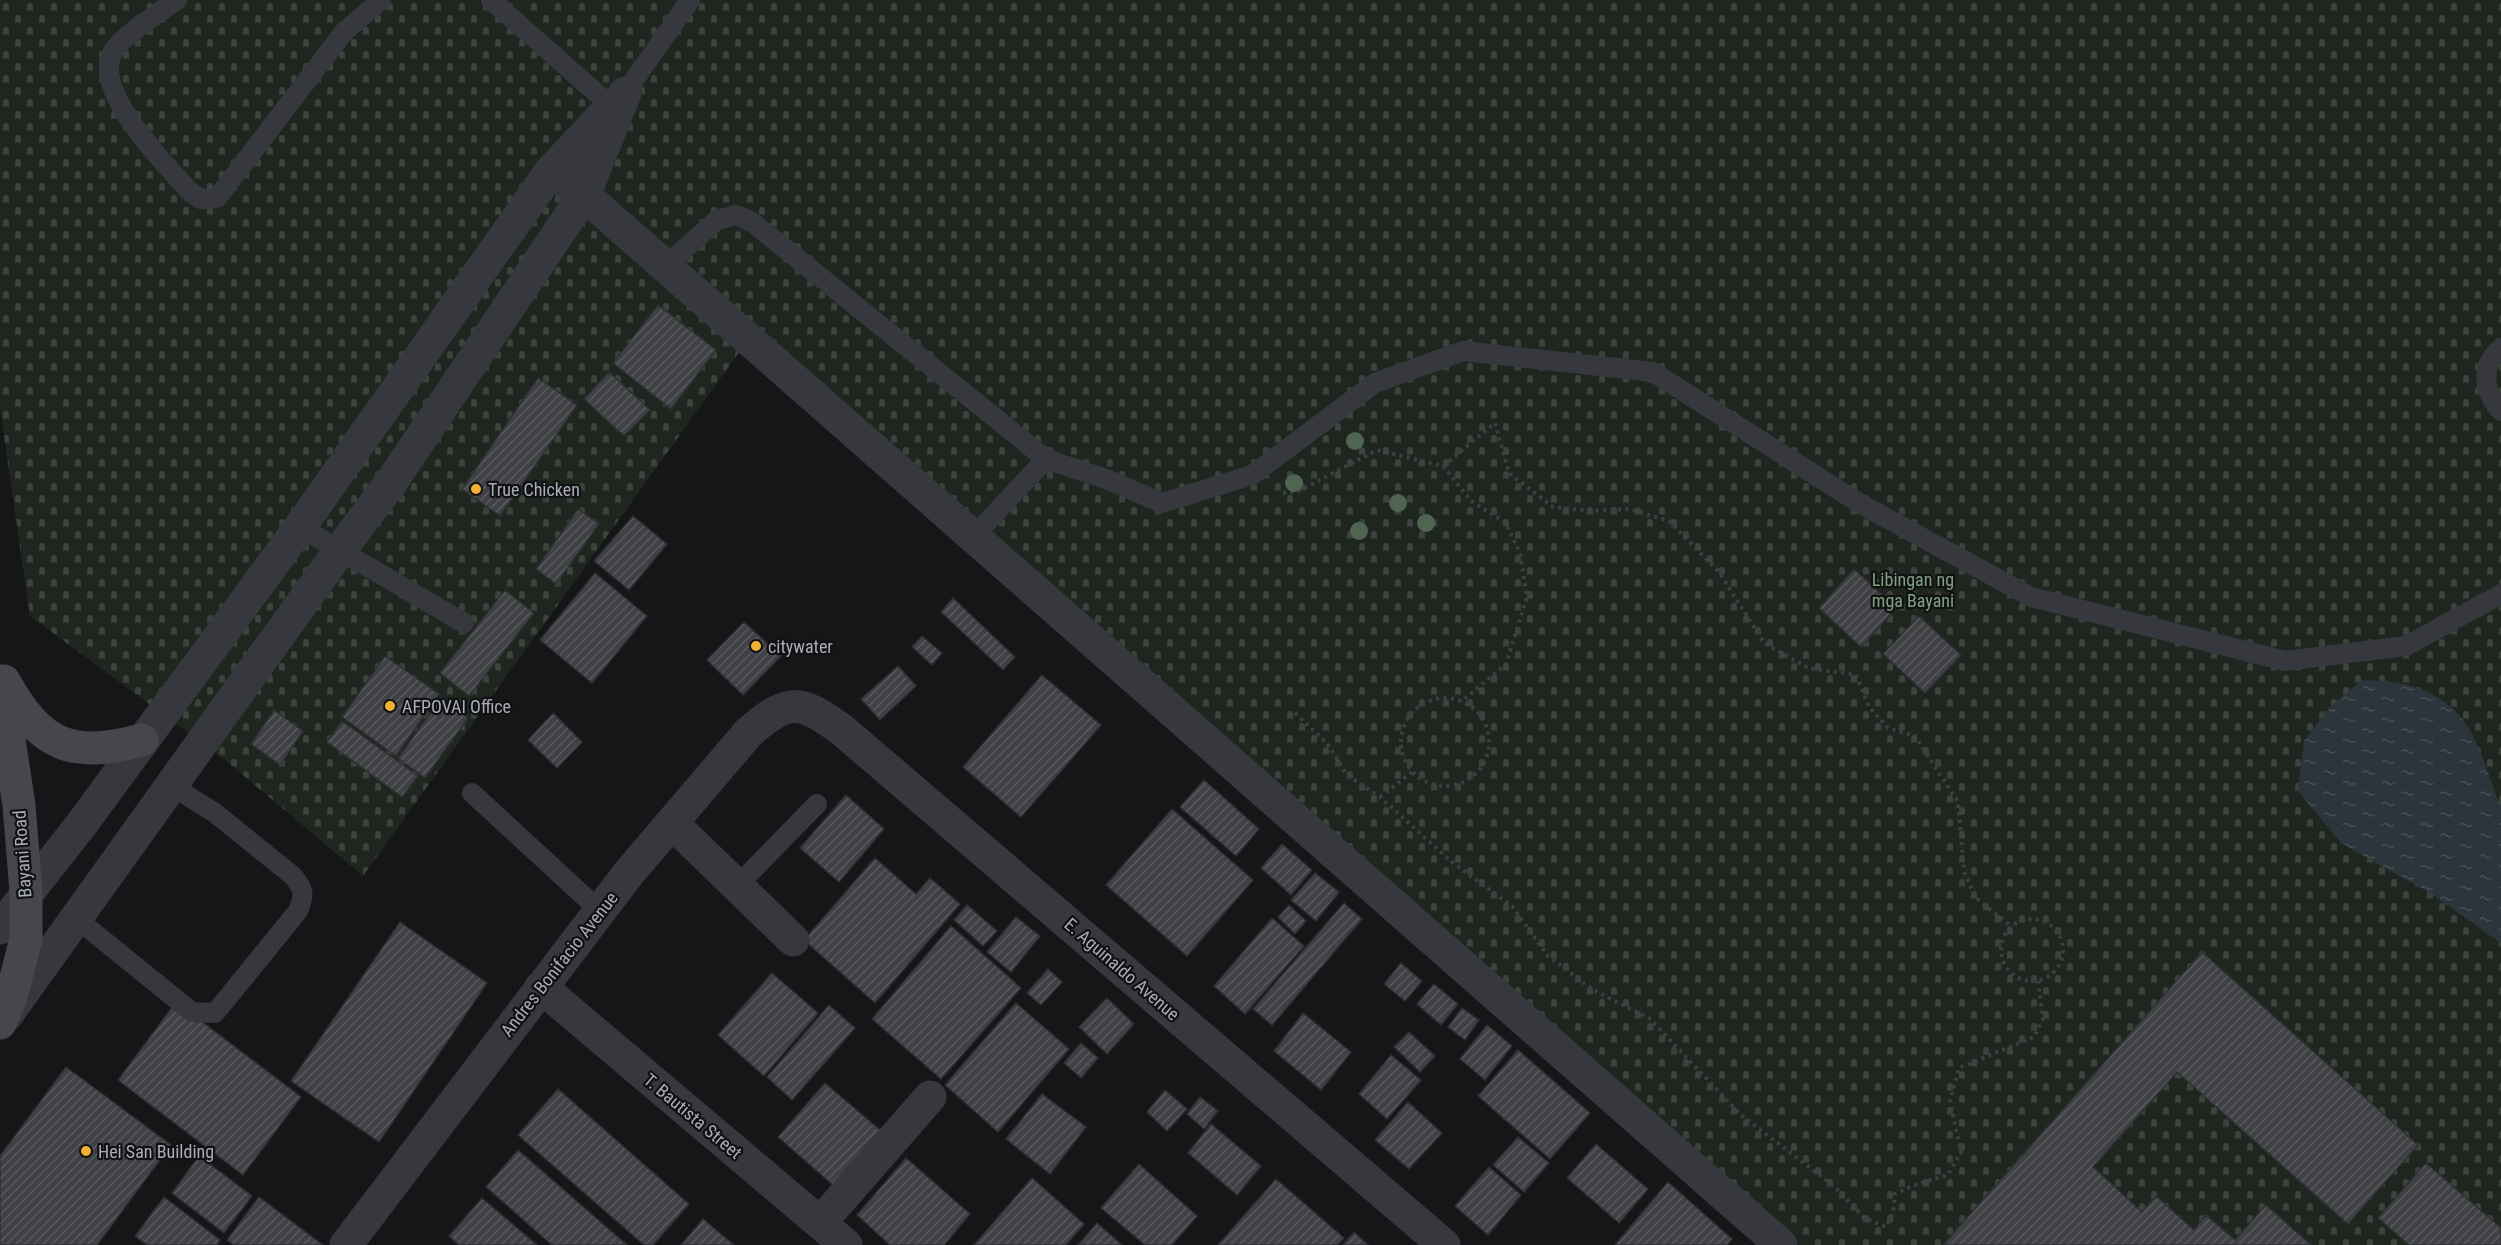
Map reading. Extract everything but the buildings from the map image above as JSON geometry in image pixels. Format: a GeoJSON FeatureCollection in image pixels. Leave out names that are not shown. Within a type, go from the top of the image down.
{"type":"FeatureCollection","features":[{"type":"Feature","properties":{"kind":"main road"},"geometry":{"type":"LineString","coordinates":[[0,675],[31,721],[58,742],[97,750],[142,740]]}},
{"type":"Feature","properties":{"kind":"main road","name":"Bayani Road"},"geometry":{"type":"LineString","coordinates":[[0,681],[19,805],[26,892],[26,939],[11,997],[0,1024]]}},
{"type":"Feature","properties":{"kind":"street"},"geometry":{"type":"LineString","coordinates":[[0,928],[26,892],[81,825],[300,527],[551,171],[618,104]]}},
{"type":"Feature","properties":{"kind":"street"},"geometry":{"type":"LineString","coordinates":[[0,1024],[340,550],[390,484],[584,195],[618,104]]}},
{"type":"Feature","properties":{"kind":"street"},"geometry":{"type":"LineString","coordinates":[[551,171],[584,195],[1781,1245]]}},
{"type":"Feature","properties":{"kind":"street","name":"Andres Bonifacio Avenue"},"geometry":{"type":"LineString","coordinates":[[346,1245],[541,987],[672,823],[749,732],[770,714],[793,705]]}},
{"type":"Feature","properties":{"kind":"street","name":"E. Aguinaldo Avenue"},"geometry":{"type":"LineString","coordinates":[[793,705],[817,712],[842,730],[1444,1245]]}},
{"type":"Feature","properties":{"kind":"street"},"geometry":{"type":"LineString","coordinates":[[672,823],[793,940]]}},
{"type":"Feature","properties":{"kind":"street","name":"T. Bautista Street"},"geometry":{"type":"LineString","coordinates":[[541,987],[846,1245]]}},
{"type":"Feature","properties":{"kind":"street"},"geometry":{"type":"LineString","coordinates":[[820,1223],[930,1097]]}},
{"type":"Feature","properties":{"kind":"lane"},"geometry":{"type":"LineString","coordinates":[[177,0],[130,33],[111,56],[110,81],[136,131],[190,192],[201,199],[218,198],[344,32],[381,0]]}},
{"type":"Feature","properties":{"kind":"lane"},"geometry":{"type":"LineString","coordinates":[[491,0],[618,104],[690,0]]}},
{"type":"Feature","properties":{"kind":"lane"},"geometry":{"type":"LineString","coordinates":[[664,267],[717,220],[736,215],[752,222],[1046,459],[1106,479],[1162,503],[1252,475],[1375,383],[1463,351],[1653,372],[1860,503],[2031,597],[2285,661],[2406,646],[2501,594]]}},
{"type":"Feature","properties":{"kind":"lane"},"geometry":{"type":"LineString","coordinates":[[2501,348],[2489,363],[2486,376],[2487,390],[2501,411]]}},
{"type":"Feature","properties":{"kind":"lane"},"geometry":{"type":"LineString","coordinates":[[974,536],[1046,459]]}},
{"type":"Feature","properties":{"kind":"lane"},"geometry":{"type":"LineString","coordinates":[[300,527],[464,623]]}},
{"type":"Feature","properties":{"kind":"lane"},"geometry":{"type":"LineString","coordinates":[[77,919],[192,1012],[215,1013],[298,911],[305,896],[303,887],[293,876],[215,813],[172,786]]}},
{"type":"Feature","properties":{"kind":"lane"},"geometry":{"type":"LineString","coordinates":[[472,793],[600,911]]}},
{"type":"Feature","properties":{"kind":"lane"},"geometry":{"type":"LineString","coordinates":[[738,885],[818,804]]}},
{"type":"Feature","properties":{"kind":"path"},"geometry":{"type":"LineString","coordinates":[[1443,466],[1495,423],[1509,473],[1553,507],[1592,511],[1629,509],[1669,521],[1719,572],[1764,643],[1808,668],[1856,675],[1869,707],[1888,728],[1915,736],[1958,802],[1964,871],[1975,897],[2012,927]]}},
{"type":"Feature","properties":{"kind":"path"},"geometry":{"type":"LineString","coordinates":[[1275,494],[1297,492],[1377,450],[1443,466],[1471,501],[1505,522],[1520,552],[1527,597],[1506,664],[1462,701]]}},
{"type":"Feature","properties":{"kind":"path"},"geometry":{"type":"LineString","coordinates":[[1438,698],[1462,701],[1479,714],[1488,735],[1486,758],[1473,776],[1452,786],[1431,785],[1412,772],[1401,751],[1402,727],[1416,707],[1438,698]]}},
{"type":"Feature","properties":{"kind":"path"},"geometry":{"type":"LineString","coordinates":[[1295,713],[1327,743],[1347,775],[1380,797],[1453,863],[1512,906],[1547,955],[1593,990],[1649,1018],[1741,1115],[1835,1187],[1864,1218],[1886,1227],[1893,1213],[1895,1194],[1914,1185],[1948,1175],[1961,1152],[1950,1101],[1959,1068],[2034,1037],[2043,1019],[2038,981]]}},
{"type":"Feature","properties":{"kind":"path"},"geometry":{"type":"LineString","coordinates":[[1380,797],[1412,772]]}},
{"type":"Feature","properties":{"kind":"path"},"geometry":{"type":"LineString","coordinates":[[2026,919],[2042,921],[2056,929],[2063,944],[2062,960],[2053,974],[2038,981],[2022,980],[2009,970],[2002,956],[2003,940],[2012,927],[2026,919]]}},
{"type":"Feature","properties":{"kind":"green space","name":"Libingan ng mga Bayani"},"geometry":{"type":"Polygon","coordinates":[[[0,0],[2501,0],[2501,1245],[1771,1245],[743,347],[363,876],[225,760],[30,616],[0,408],[0,0]]]}},
{"type":"Feature","properties":{"kind":"water"},"geometry":{"type":"Polygon","coordinates":[[[2362,680],[2389,681],[2426,691],[2457,713],[2476,741],[2497,798],[2501,803],[2501,943],[2430,893],[2341,843],[2298,791],[2304,741],[2330,707],[2362,680]]]}},
{"type":"Feature","properties":{"kind":"place","name":"True Chicken"},"geometry":{"type":"Point","coordinates":[476,489]}},
{"type":"Feature","properties":{"kind":"place","name":"citywater"},"geometry":{"type":"Point","coordinates":[756,646]}},
{"type":"Feature","properties":{"kind":"place","name":"AFPOVAI Office"},"geometry":{"type":"Point","coordinates":[390,706]}},
{"type":"Feature","properties":{"kind":"place","name":"Hei San Building"},"geometry":{"type":"Point","coordinates":[86,1151]}}]}
